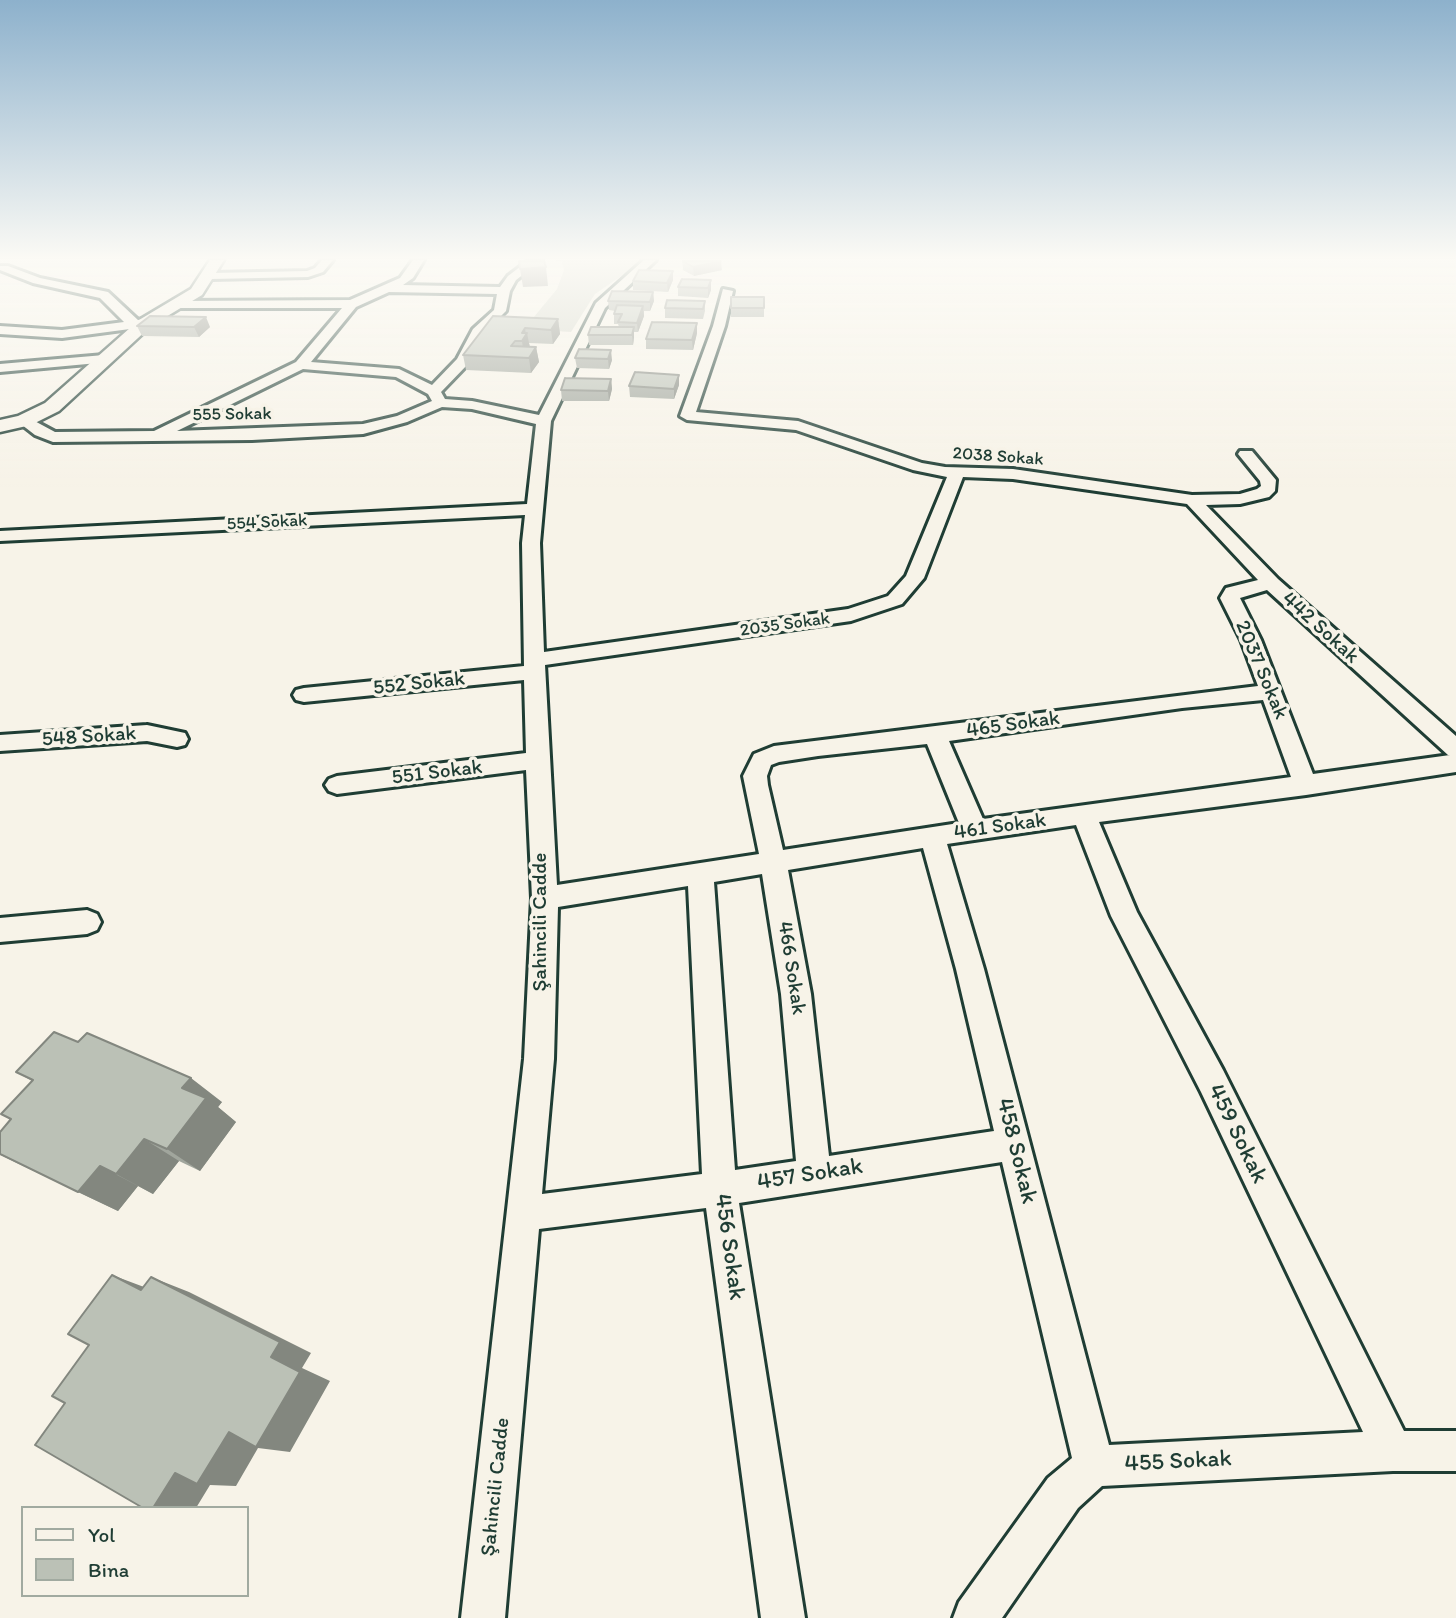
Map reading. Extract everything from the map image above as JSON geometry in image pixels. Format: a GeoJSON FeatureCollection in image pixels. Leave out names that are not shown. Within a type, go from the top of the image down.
{"type":"FeatureCollection","features":[{"type":"Feature","properties":{"kind":"street"},"geometry":{"type":"LineString","coordinates":[[0,426],[24,421],[52,407],[128,336]]}},
{"type":"Feature","properties":{"kind":"street"},"geometry":{"type":"LineString","coordinates":[[154,436],[300,365],[325,336]]}},
{"type":"Feature","properties":{"kind":"street"},"geometry":{"type":"LineString","coordinates":[[437,397],[476,336]]}},
{"type":"Feature","properties":{"kind":"street","name":"Şahincili Cadde"},"geometry":{"type":"LineString","coordinates":[[483,1618],[539,1059],[545,898],[533,666],[533,509],[544,421],[586,336]]}},
{"type":"Feature","properties":{"kind":"street","name":"2038 Sokak"},"geometry":{"type":"LineString","coordinates":[[716,336],[687,416],[798,426],[919,467],[956,474],[1013,474],[1192,500],[1240,499],[1263,493],[1269,487],[1268,480],[1246,454]]}},
{"type":"Feature","properties":{"kind":"street"},"geometry":{"type":"LineString","coordinates":[[0,368],[104,359]]}},
{"type":"Feature","properties":{"kind":"street"},"geometry":{"type":"LineString","coordinates":[[300,365],[385,370],[412,378],[437,397],[544,421]]}},
{"type":"Feature","properties":{"kind":"street","name":"555 Sokak"},"geometry":{"type":"LineString","coordinates":[[24,421],[53,437],[363,429],[393,422],[437,397]]}},
{"type":"Feature","properties":{"kind":"street","name":"2035 Sokak"},"geometry":{"type":"LineString","coordinates":[[533,666],[851,615],[895,600],[915,578],[956,474]]}},
{"type":"Feature","properties":{"kind":"street","name":"442 Sokak"},"geometry":{"type":"LineString","coordinates":[[1192,500],[1271,583],[1456,749]]}},
{"type":"Feature","properties":{"kind":"street","name":"554 Sokak"},"geometry":{"type":"LineString","coordinates":[[0,536],[533,509]]}},
{"type":"Feature","properties":{"kind":"street","name":"2037 Sokak"},"geometry":{"type":"LineString","coordinates":[[1271,583],[1233,592],[1230,598],[1251,640],[1306,786]]}},
{"type":"Feature","properties":{"kind":"street","name":"552 Sokak"},"geometry":{"type":"LineString","coordinates":[[304,695],[533,666]]}},
{"type":"Feature","properties":{"kind":"street","name":"465 Sokak"},"geometry":{"type":"LineString","coordinates":[[758,764],[785,752],[1270,692]]}},
{"type":"Feature","properties":{"kind":"street","name":"548 Sokak"},"geometry":{"type":"LineString","coordinates":[[0,743],[147,733],[177,739]]}},
{"type":"Feature","properties":{"kind":"street"},"geometry":{"type":"LineString","coordinates":[[935,735],[975,830]]}},
{"type":"Feature","properties":{"kind":"street","name":"551 Sokak"},"geometry":{"type":"LineString","coordinates":[[337,785],[537,760]]}},
{"type":"Feature","properties":{"kind":"street","name":"461 Sokak"},"geometry":{"type":"LineString","coordinates":[[545,898],[975,830],[1456,763]]}},
{"type":"Feature","properties":{"kind":"street","name":"466 Sokak"},"geometry":{"type":"LineString","coordinates":[[758,764],[756,785],[773,860],[796,994],[814,1174]]}},
{"type":"Feature","properties":{"kind":"street","name":"459 Sokak"},"geometry":{"type":"LineString","coordinates":[[1084,816],[1125,916],[1212,1081],[1394,1451]]}},
{"type":"Feature","properties":{"kind":"street","name":"458 Sokak"},"geometry":{"type":"LineString","coordinates":[[932,837],[1014,1143],[1094,1466]]}},
{"type":"Feature","properties":{"kind":"street","name":"456 Sokak"},"geometry":{"type":"LineString","coordinates":[[699,873],[720,1189],[783,1618]]}},
{"type":"Feature","properties":{"kind":"street"},"geometry":{"type":"LineString","coordinates":[[0,930],[87,922]]}},
{"type":"Feature","properties":{"kind":"street","name":"457 Sokak"},"geometry":{"type":"LineString","coordinates":[[522,1214],[720,1189],[1014,1143]]}},
{"type":"Feature","properties":{"kind":"street","name":"455 Sokak"},"geometry":{"type":"LineString","coordinates":[[975,1618],[1063,1493],[1094,1466],[1394,1451],[1456,1451]]}},
{"type":"Feature","properties":{"kind":"building"},"geometry":{"type":"Polygon","coordinates":[[[478,336],[525,336],[522,341],[515,341],[511,346],[536,347],[529,358],[463,355],[478,336]]]}},
{"type":"Feature","properties":{"kind":"building"},"geometry":{"type":"Polygon","coordinates":[[[647,336],[693,336],[692,340],[646,339],[647,336]]]}},
{"type":"Feature","properties":{"kind":"building"},"geometry":{"type":"Polygon","coordinates":[[[579,349],[611,350],[608,359],[575,358],[579,349]]]}},
{"type":"Feature","properties":{"kind":"building"},"geometry":{"type":"Polygon","coordinates":[[[635,372],[679,375],[674,389],[629,386],[635,372]]]}},
{"type":"Feature","properties":{"kind":"building"},"geometry":{"type":"Polygon","coordinates":[[[565,378],[611,379],[608,391],[561,390],[565,378]]]}},
{"type":"Feature","properties":{"kind":"building"},"geometry":{"type":"Polygon","coordinates":[[[54,1032],[78,1042],[87,1033],[191,1078],[182,1088],[206,1098],[167,1149],[144,1139],[116,1174],[100,1166],[78,1192],[0,1154],[0,1132],[11,1119],[1,1114],[33,1080],[16,1072],[54,1032]]]}},
{"type":"Feature","properties":{"kind":"building"},"geometry":{"type":"Polygon","coordinates":[[[112,1275],[141,1290],[151,1277],[280,1342],[271,1357],[300,1372],[256,1447],[229,1432],[197,1484],[175,1473],[154,1506],[140,1506],[35,1445],[65,1403],[52,1396],[89,1345],[68,1334],[112,1275]]]}}]}
